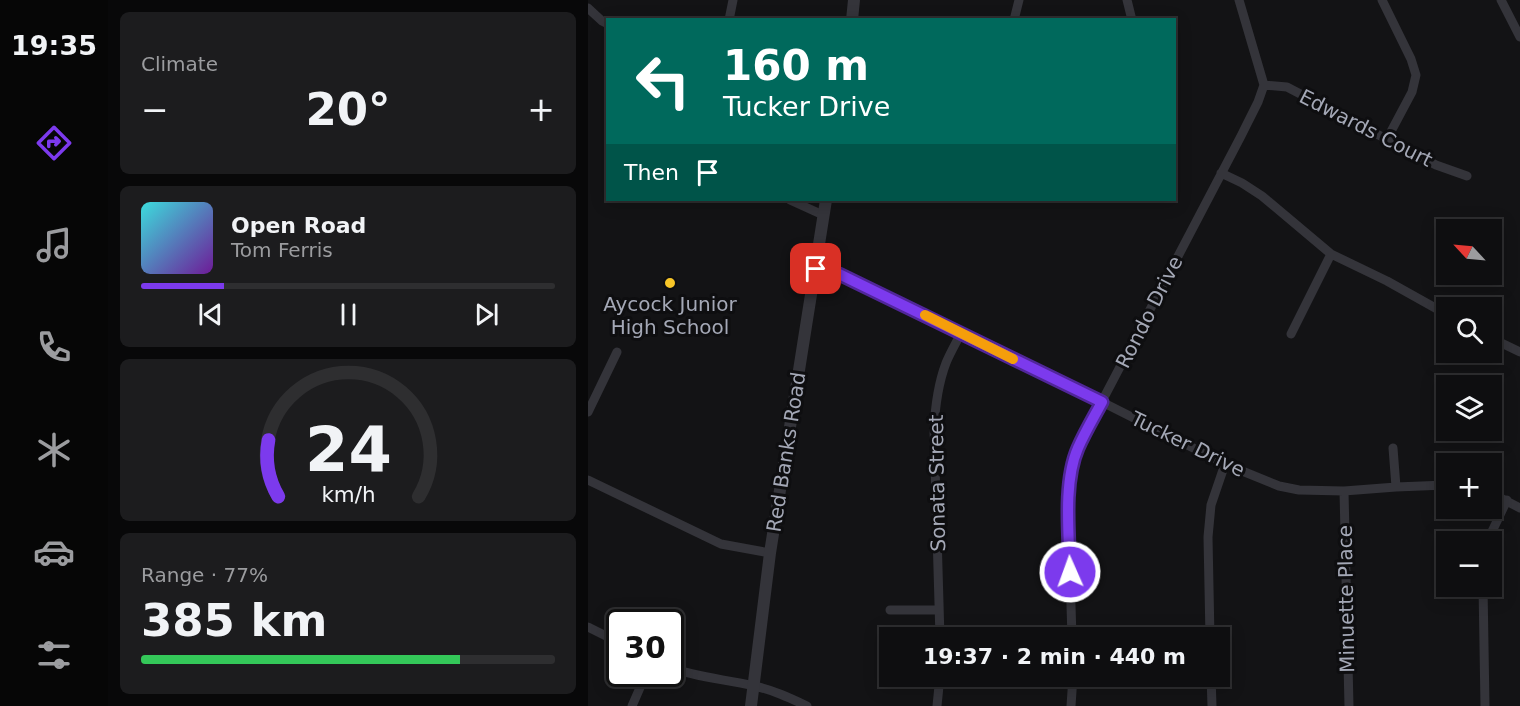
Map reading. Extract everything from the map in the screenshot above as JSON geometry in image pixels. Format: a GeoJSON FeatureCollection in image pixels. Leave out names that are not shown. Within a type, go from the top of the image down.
{"type":"FeatureCollection","features":[{"type":"Feature","properties":{"kind":"street"},"geometry":{"type":"LineString","coordinates":[[729,18],[733,0]]}},
{"type":"Feature","properties":{"kind":"street"},"geometry":{"type":"LineString","coordinates":[[852,18],[854,0]]}},
{"type":"Feature","properties":{"kind":"street"},"geometry":{"type":"LineString","coordinates":[[1014,18],[1019,0]]}},
{"type":"Feature","properties":{"kind":"street"},"geometry":{"type":"LineString","coordinates":[[1127,0],[1132,18]]}},
{"type":"Feature","properties":{"kind":"street"},"geometry":{"type":"LineString","coordinates":[[1239,0],[1264,85]]}},
{"type":"Feature","properties":{"kind":"street"},"geometry":{"type":"LineString","coordinates":[[1382,0],[1411,59],[1416,75],[1412,92],[1387,139]]}},
{"type":"Feature","properties":{"kind":"street"},"geometry":{"type":"LineString","coordinates":[[1501,0],[1520,37]]}},
{"type":"Feature","properties":{"kind":"street"},"geometry":{"type":"LineString","coordinates":[[588,8],[606,23]]}},
{"type":"Feature","properties":{"kind":"street","name":"Edwards Court"},"geometry":{"type":"LineString","coordinates":[[1264,85],[1287,87],[1436,165],[1467,176]]}},
{"type":"Feature","properties":{"kind":"street","name":"Rondo Drive"},"geometry":{"type":"LineString","coordinates":[[1072,627],[1068,507],[1070,478],[1077,449],[1258,102],[1264,85]]}},
{"type":"Feature","properties":{"kind":"street"},"geometry":{"type":"LineString","coordinates":[[1221,173],[1262,196],[1331,254],[1436,309]]}},
{"type":"Feature","properties":{"kind":"street"},"geometry":{"type":"LineString","coordinates":[[792,201],[823,215]]}},
{"type":"Feature","properties":{"kind":"street","name":"Red Banks Road"},"geometry":{"type":"LineString","coordinates":[[752,706],[770,553],[826,201]]}},
{"type":"Feature","properties":{"kind":"street"},"geometry":{"type":"LineString","coordinates":[[1291,334],[1331,254]]}},
{"type":"Feature","properties":{"kind":"street","name":"Tucker Drive"},"geometry":{"type":"LineString","coordinates":[[816,269],[839,274],[1225,464],[1279,486],[1299,490],[1344,491],[1436,485]]}},
{"type":"Feature","properties":{"kind":"street","name":"Sonata Street"},"geometry":{"type":"LineString","coordinates":[[940,627],[935,411],[946,364],[961,333]]}},
{"type":"Feature","properties":{"kind":"street"},"geometry":{"type":"LineString","coordinates":[[1502,343],[1520,352]]}},
{"type":"Feature","properties":{"kind":"street"},"geometry":{"type":"LineString","coordinates":[[588,412],[617,352]]}},
{"type":"Feature","properties":{"kind":"street"},"geometry":{"type":"LineString","coordinates":[[1394,448],[1396,487]]}},
{"type":"Feature","properties":{"kind":"street"},"geometry":{"type":"LineString","coordinates":[[1210,627],[1208,537],[1211,505],[1225,464]]}},
{"type":"Feature","properties":{"kind":"street"},"geometry":{"type":"LineString","coordinates":[[588,480],[721,544],[770,553]]}},
{"type":"Feature","properties":{"kind":"street","name":"Minuette Place"},"geometry":{"type":"LineString","coordinates":[[1344,491],[1349,706]]}},
{"type":"Feature","properties":{"kind":"street"},"geometry":{"type":"LineString","coordinates":[[1502,498],[1520,508]]}},
{"type":"Feature","properties":{"kind":"street"},"geometry":{"type":"LineString","coordinates":[[1493,531],[1507,501]]}},
{"type":"Feature","properties":{"kind":"street"},"geometry":{"type":"LineString","coordinates":[[1483,597],[1485,706]]}},
{"type":"Feature","properties":{"kind":"street"},"geometry":{"type":"LineString","coordinates":[[890,610],[939,610]]}},
{"type":"Feature","properties":{"kind":"street"},"geometry":{"type":"LineString","coordinates":[[588,627],[606,636]]}},
{"type":"Feature","properties":{"kind":"street"},"geometry":{"type":"LineString","coordinates":[[684,673],[775,691],[807,706]]}},
{"type":"Feature","properties":{"kind":"street"},"geometry":{"type":"LineString","coordinates":[[632,706],[640,687]]}},
{"type":"Feature","properties":{"kind":"street"},"geometry":{"type":"LineString","coordinates":[[937,706],[939,687]]}},
{"type":"Feature","properties":{"kind":"street"},"geometry":{"type":"LineString","coordinates":[[1071,706],[1072,687]]}},
{"type":"Feature","properties":{"kind":"street"},"geometry":{"type":"LineString","coordinates":[[1211,687],[1212,706]]}},
{"type":"Feature","properties":{"kind":"slow traffic"},"geometry":{"type":"LineString","coordinates":[[925,315],[1013,359]]}},
{"type":"Feature","properties":{"kind":"place","name":"Aycock Junior High School"},"geometry":{"type":"Point","coordinates":[670,283]}},
{"type":"Feature","properties":{"kind":"route"},"geometry":{"type":"LineString","coordinates":[[816,269],[839,274],[1102,402],[1077,449],[1070,478],[1068,507],[1070,572]]}}]}
